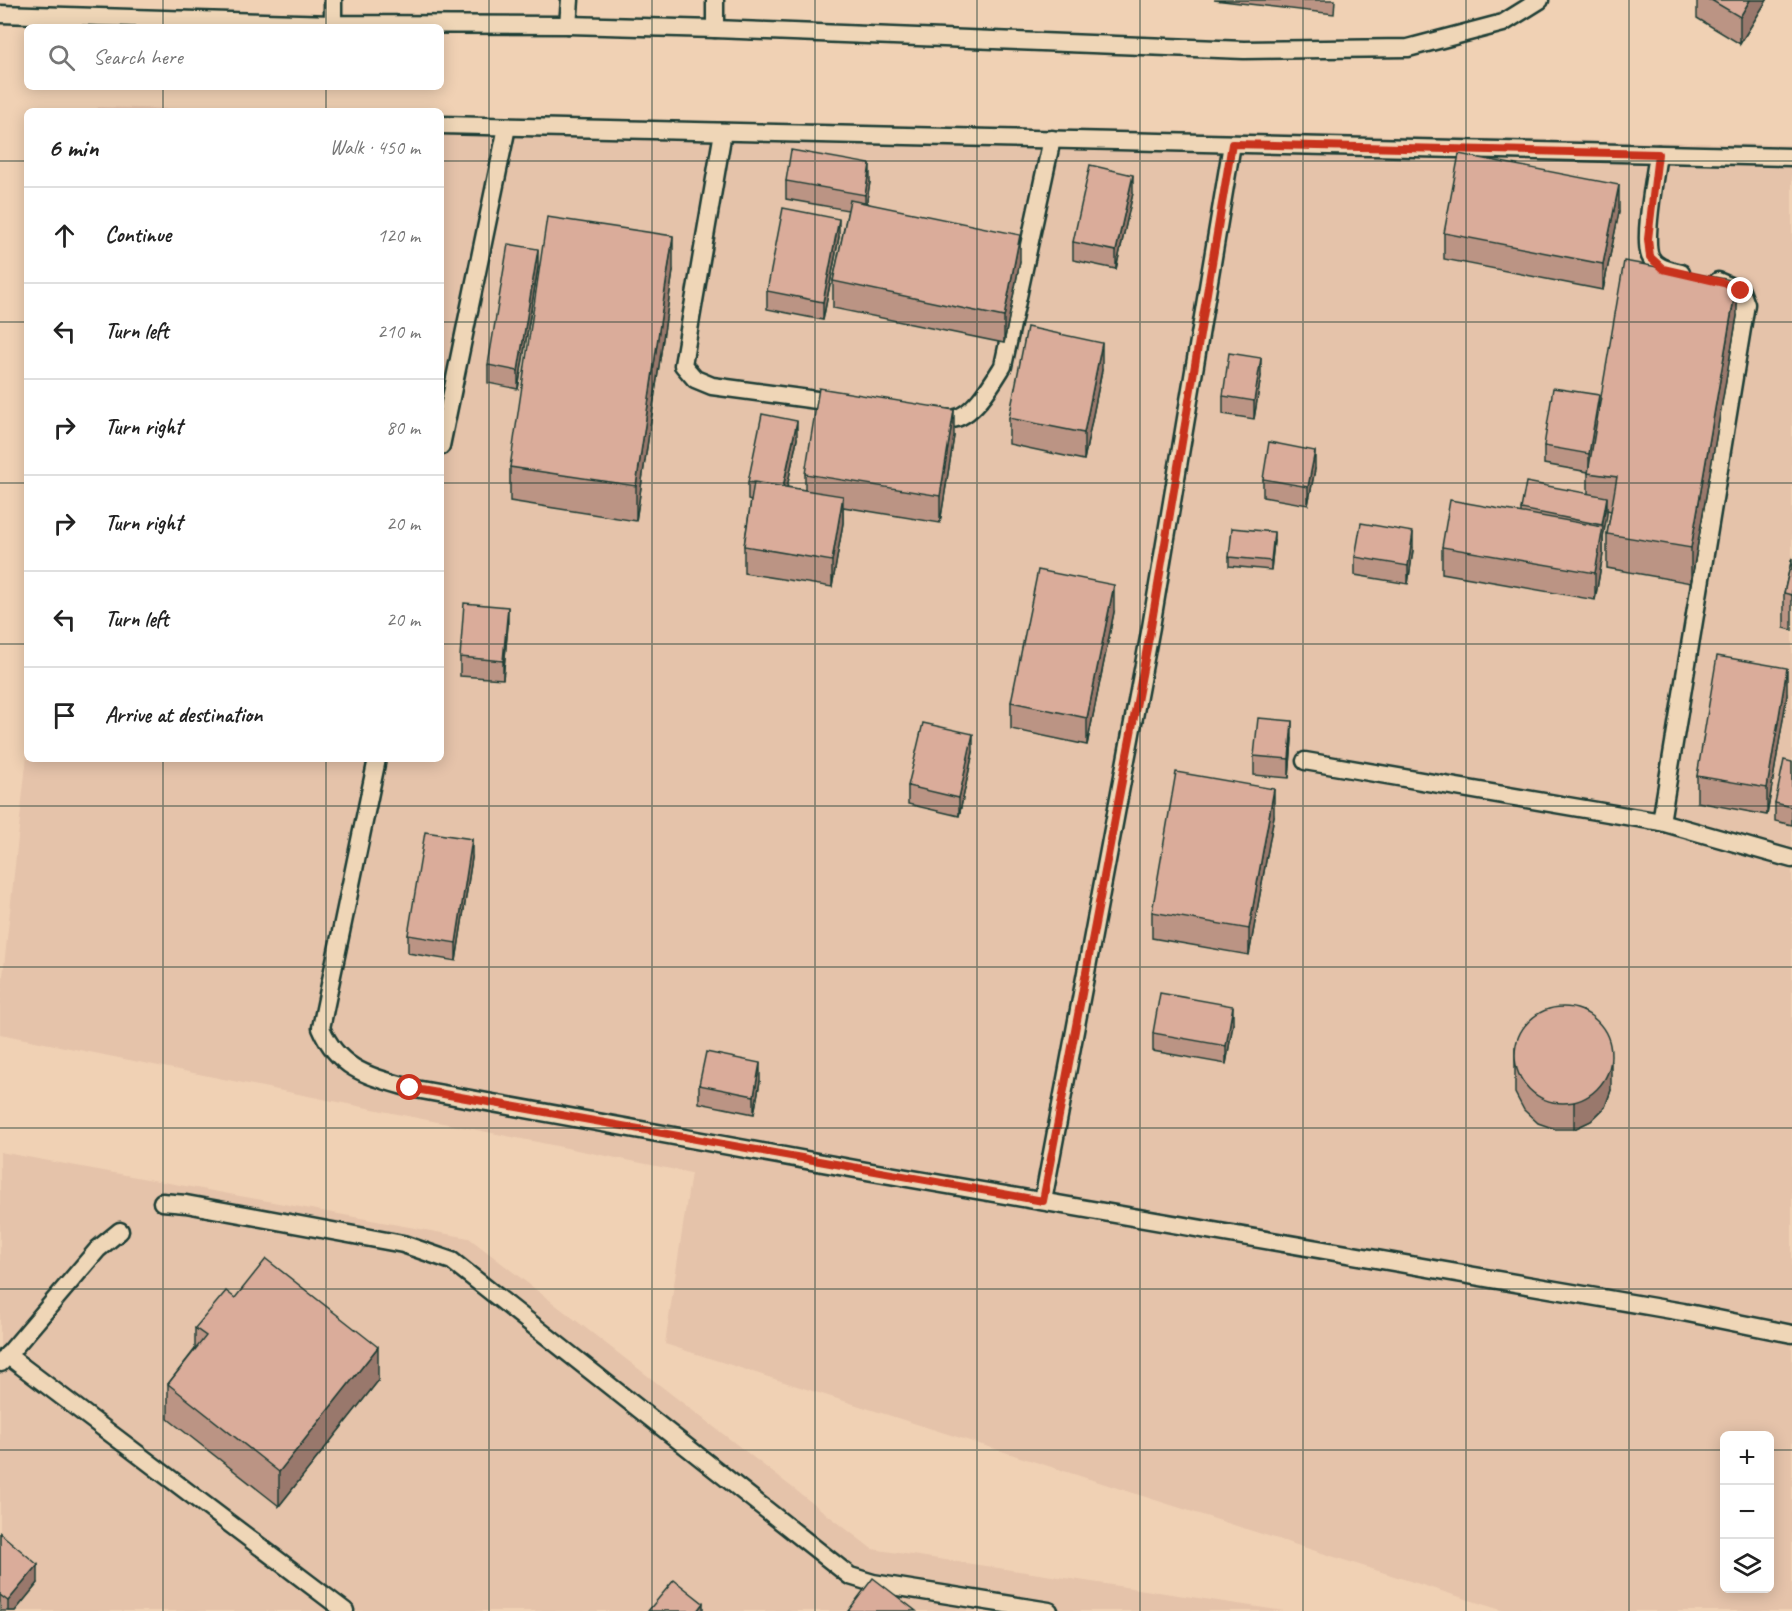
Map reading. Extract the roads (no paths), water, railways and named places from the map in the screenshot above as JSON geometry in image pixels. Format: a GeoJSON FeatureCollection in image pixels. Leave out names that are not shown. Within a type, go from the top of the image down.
{"type":"FeatureCollection","features":[{"type":"Feature","properties":{"kind":"lane"},"geometry":{"type":"LineString","coordinates":[[0,14],[333,24],[333,0]]}},
{"type":"Feature","properties":{"kind":"lane"},"geometry":{"type":"LineString","coordinates":[[568,25],[570,0]]}},
{"type":"Feature","properties":{"kind":"lane"},"geometry":{"type":"LineString","coordinates":[[715,0],[716,29]]}},
{"type":"Feature","properties":{"kind":"lane"},"geometry":{"type":"LineString","coordinates":[[444,24],[716,29],[1244,50],[1408,48],[1503,23],[1540,0]]}},
{"type":"Feature","properties":{"kind":"lane"},"geometry":{"type":"LineString","coordinates":[[444,125],[1792,157]]}},
{"type":"Feature","properties":{"kind":"lane"},"geometry":{"type":"LineString","coordinates":[[444,432],[507,127]]}},
{"type":"Feature","properties":{"kind":"lane"},"geometry":{"type":"LineString","coordinates":[[723,132],[683,365],[694,379],[712,386],[850,405]]}},
{"type":"Feature","properties":{"kind":"lane"},"geometry":{"type":"LineString","coordinates":[[919,414],[953,419],[973,407],[989,390],[1003,366],[1052,139]]}},
{"type":"Feature","properties":{"kind":"lane"},"geometry":{"type":"LineString","coordinates":[[1043,1201],[1151,627],[1232,144]]}},
{"type":"Feature","properties":{"kind":"lane"},"geometry":{"type":"LineString","coordinates":[[1658,154],[1648,239],[1650,257],[1663,269],[1724,283],[1741,291],[1746,304],[1661,822]]}},
{"type":"Feature","properties":{"kind":"lane"},"geometry":{"type":"LineString","coordinates":[[1305,761],[1661,822],[1792,860]]}},
{"type":"Feature","properties":{"kind":"lane"},"geometry":{"type":"LineString","coordinates":[[376,762],[321,1028],[330,1047],[349,1065],[371,1077],[410,1088],[1671,1310],[1792,1334]]}},
{"type":"Feature","properties":{"kind":"lane"},"geometry":{"type":"LineString","coordinates":[[162,1202],[186,1204],[403,1244],[452,1261],[850,1576],[873,1584],[1049,1611]]}},
{"type":"Feature","properties":{"kind":"lane"},"geometry":{"type":"LineString","coordinates":[[120,1231],[98,1249],[3,1359],[345,1611]]}}]}
